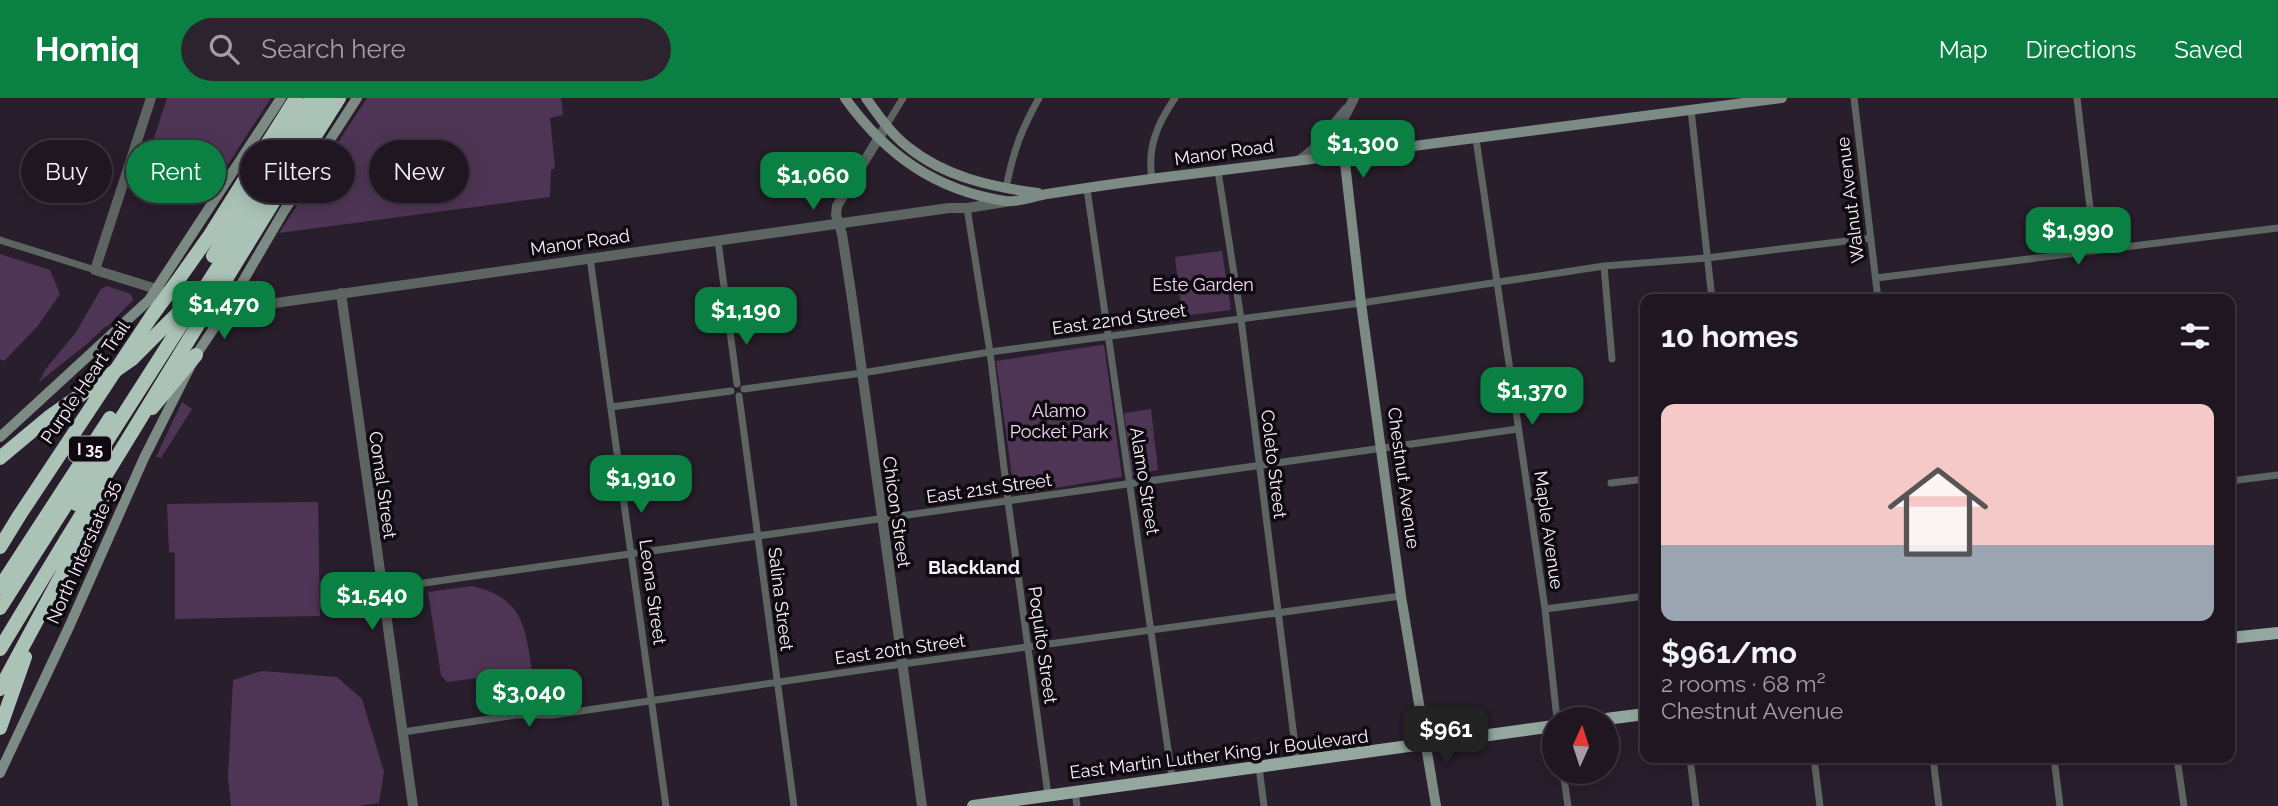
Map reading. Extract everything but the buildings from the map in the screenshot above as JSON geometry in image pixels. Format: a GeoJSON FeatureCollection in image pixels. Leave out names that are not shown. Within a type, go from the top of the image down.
{"type":"FeatureCollection","features":[{"type":"Feature","properties":{"kind":"highway","name":"Purple Heart Trail"},"geometry":{"type":"LineString","coordinates":[[0,547],[151,317],[210,235],[296,98]]}},
{"type":"Feature","properties":{"kind":"highway","name":"I 35"},"geometry":{"type":"LineString","coordinates":[[0,587],[180,311],[312,98]]}},
{"type":"Feature","properties":{"kind":"highway","name":"I 35"},"geometry":{"type":"LineString","coordinates":[[0,608],[326,98]]}},
{"type":"Feature","properties":{"kind":"highway"},"geometry":{"type":"LineString","coordinates":[[0,649],[71,544],[189,352],[339,98]]}},
{"type":"Feature","properties":{"kind":"highway"},"geometry":{"type":"LineString","coordinates":[[0,457],[49,417],[132,359],[180,311]]}},
{"type":"Feature","properties":{"kind":"highway"},"geometry":{"type":"LineString","coordinates":[[18,580],[189,352]]}},
{"type":"Feature","properties":{"kind":"highway"},"geometry":{"type":"LineString","coordinates":[[0,728],[42,613],[71,544]]}},
{"type":"Feature","properties":{"kind":"highway"},"geometry":{"type":"LineString","coordinates":[[0,689],[42,613]]}},
{"type":"Feature","properties":{"kind":"main road"},"geometry":{"type":"LineString","coordinates":[[0,437],[131,318],[157,289],[281,98]]}},
{"type":"Feature","properties":{"kind":"main road","name":"North Interstate 35"},"geometry":{"type":"LineString","coordinates":[[0,773],[69,627],[189,352],[226,310],[284,211],[357,98]]}},
{"type":"Feature","properties":{"kind":"main road"},"geometry":{"type":"LineString","coordinates":[[845,98],[878,139],[898,157],[933,178],[969,192],[1010,202],[1044,194]]}},
{"type":"Feature","properties":{"kind":"main road"},"geometry":{"type":"LineString","coordinates":[[866,98],[886,126],[906,146],[938,166],[972,180],[1044,194]]}},
{"type":"Feature","properties":{"kind":"main road","name":"Manor Road"},"geometry":{"type":"LineString","coordinates":[[1044,194],[1782,98]]}},
{"type":"Feature","properties":{"kind":"main road","name":"Chestnut Avenue"},"geometry":{"type":"LineString","coordinates":[[1344,154],[1361,303],[1401,596],[1436,806]]}},
{"type":"Feature","properties":{"kind":"main road"},"geometry":{"type":"LineString","coordinates":[[2235,637],[2278,633]]}},
{"type":"Feature","properties":{"kind":"main road"},"geometry":{"type":"LineString","coordinates":[[1619,717],[1640,715]]}},
{"type":"Feature","properties":{"kind":"main road","name":"East Martin Luther King Jr Boulevard"},"geometry":{"type":"LineString","coordinates":[[973,806],[1542,728]]}},
{"type":"Feature","properties":{"kind":"street"},"geometry":{"type":"LineString","coordinates":[[0,240],[95,270],[151,98]]}},
{"type":"Feature","properties":{"kind":"street"},"geometry":{"type":"LineString","coordinates":[[839,224],[837,206],[903,98]]}},
{"type":"Feature","properties":{"kind":"street"},"geometry":{"type":"LineString","coordinates":[[1006,188],[1014,151],[1040,98]]}},
{"type":"Feature","properties":{"kind":"street"},"geometry":{"type":"LineString","coordinates":[[1152,179],[1149,158],[1152,147],[1175,98]]}},
{"type":"Feature","properties":{"kind":"street"},"geometry":{"type":"LineString","coordinates":[[1299,160],[1315,150],[1354,98]]}},
{"type":"Feature","properties":{"kind":"street","name":"Walnut Avenue"},"geometry":{"type":"LineString","coordinates":[[1854,98],[1878,294]]}},
{"type":"Feature","properties":{"kind":"street"},"geometry":{"type":"LineString","coordinates":[[2077,98],[2095,250]]}},
{"type":"Feature","properties":{"kind":"street"},"geometry":{"type":"LineString","coordinates":[[1344,154],[1342,130],[1347,109]]}},
{"type":"Feature","properties":{"kind":"street"},"geometry":{"type":"LineString","coordinates":[[1691,110],[1711,294]]}},
{"type":"Feature","properties":{"kind":"street","name":"Maple Avenue"},"geometry":{"type":"LineString","coordinates":[[1476,139],[1545,609],[1556,707]]}},
{"type":"Feature","properties":{"kind":"street","name":"Coleto Street"},"geometry":{"type":"LineString","coordinates":[[1218,171],[1241,318],[1297,761]]}},
{"type":"Feature","properties":{"kind":"street","name":"Alamo Street"},"geometry":{"type":"LineString","coordinates":[[1087,189],[1172,777]]}},
{"type":"Feature","properties":{"kind":"street","name":"Manor Road"},"geometry":{"type":"LineString","coordinates":[[95,270],[226,310],[949,208],[1010,202]]}},
{"type":"Feature","properties":{"kind":"street","name":"Poquito Street"},"geometry":{"type":"LineString","coordinates":[[967,208],[990,352],[1007,501],[1048,794]]}},
{"type":"Feature","properties":{"kind":"street","name":"Chicon Street"},"geometry":{"type":"LineString","coordinates":[[839,224],[922,806]]}},
{"type":"Feature","properties":{"kind":"street"},"geometry":{"type":"LineString","coordinates":[[1876,278],[2278,228]]}},
{"type":"Feature","properties":{"kind":"street","name":"East 22nd Street"},"geometry":{"type":"LineString","coordinates":[[740,390],[990,352],[1361,303],[1604,266],[1707,258],[1871,238]]}},
{"type":"Feature","properties":{"kind":"street","name":"Salina Street"},"geometry":{"type":"LineString","coordinates":[[718,241],[794,806]]}},
{"type":"Feature","properties":{"kind":"street","name":"Leona Street"},"geometry":{"type":"LineString","coordinates":[[590,258],[666,806]]}},
{"type":"Feature","properties":{"kind":"street"},"geometry":{"type":"LineString","coordinates":[[1604,266],[1612,359]]}},
{"type":"Feature","properties":{"kind":"street","name":"Comal Street"},"geometry":{"type":"LineString","coordinates":[[341,293],[413,806]]}},
{"type":"Feature","properties":{"kind":"street"},"geometry":{"type":"LineString","coordinates":[[611,407],[732,391],[735,396],[740,390]]}},
{"type":"Feature","properties":{"kind":"street","name":"East 21st Street"},"geometry":{"type":"LineString","coordinates":[[381,589],[1518,429]]}},
{"type":"Feature","properties":{"kind":"street"},"geometry":{"type":"LineString","coordinates":[[2235,480],[2278,475]]}},
{"type":"Feature","properties":{"kind":"street"},"geometry":{"type":"LineString","coordinates":[[1611,483],[1640,480]]}},
{"type":"Feature","properties":{"kind":"street","name":"East 20th Street"},"geometry":{"type":"LineString","coordinates":[[402,732],[516,715],[552,715],[1401,596]]}},
{"type":"Feature","properties":{"kind":"street"},"geometry":{"type":"LineString","coordinates":[[1545,609],[1640,597]]}},
{"type":"Feature","properties":{"kind":"street"},"geometry":{"type":"LineString","coordinates":[[1691,763],[1696,806]]}},
{"type":"Feature","properties":{"kind":"street"},"geometry":{"type":"LineString","coordinates":[[1815,763],[1820,806]]}},
{"type":"Feature","properties":{"kind":"street"},"geometry":{"type":"LineString","coordinates":[[1934,763],[1939,806]]}},
{"type":"Feature","properties":{"kind":"street"},"geometry":{"type":"LineString","coordinates":[[2055,763],[2060,806]]}},
{"type":"Feature","properties":{"kind":"street"},"geometry":{"type":"LineString","coordinates":[[2178,763],[2184,806]]}},
{"type":"Feature","properties":{"kind":"street"},"geometry":{"type":"LineString","coordinates":[[1259,767],[1264,806]]}},
{"type":"Feature","properties":{"kind":"street"},"geometry":{"type":"LineString","coordinates":[[1565,784],[1568,806]]}},
{"type":"Feature","properties":{"kind":"street"},"geometry":{"type":"LineString","coordinates":[[1075,791],[1077,806]]}},
{"type":"Feature","properties":{"kind":"green space"},"geometry":{"type":"Polygon","coordinates":[[[167,98],[271,98],[244,140],[240,140],[240,146],[226,167],[226,140],[153,140],[167,98]]]}},
{"type":"Feature","properties":{"kind":"green space"},"geometry":{"type":"Polygon","coordinates":[[[367,98],[561,98],[563,115],[550,118],[555,168],[551,170],[550,197],[279,233],[299,203],[355,203],[355,140],[340,140],[367,98]]]}},
{"type":"Feature","properties":{"kind":"green space","name":"Este Garden"},"geometry":{"type":"Polygon","coordinates":[[[1222,251],[1231,310],[1182,316],[1175,257],[1222,251]]]}},
{"type":"Feature","properties":{"kind":"green space"},"geometry":{"type":"Polygon","coordinates":[[[0,254],[50,270],[60,294],[37,327],[4,361],[0,359],[0,254]]]}},
{"type":"Feature","properties":{"kind":"green space"},"geometry":{"type":"Polygon","coordinates":[[[107,286],[131,294],[133,300],[107,327],[39,382],[45,370],[76,332],[101,289],[107,286]]]}},
{"type":"Feature","properties":{"kind":"green space","name":"Alamo Pocket Park"},"geometry":{"type":"Polygon","coordinates":[[[1104,345],[1122,477],[1019,494],[1014,491],[996,361],[1104,345]]]}},
{"type":"Feature","properties":{"kind":"green space"},"geometry":{"type":"Polygon","coordinates":[[[182,402],[192,409],[161,458],[156,457],[182,402]]]}},
{"type":"Feature","properties":{"kind":"green space"},"geometry":{"type":"Polygon","coordinates":[[[1151,409],[1158,470],[1132,475],[1124,413],[1151,409]]]}},
{"type":"Feature","properties":{"kind":"green space"},"geometry":{"type":"Polygon","coordinates":[[[318,502],[320,616],[175,619],[175,553],[169,552],[167,504],[318,502]]]}},
{"type":"Feature","properties":{"kind":"green space"},"geometry":{"type":"Polygon","coordinates":[[[472,586],[489,591],[512,606],[527,640],[532,671],[447,682],[441,675],[428,592],[472,586]]]}},
{"type":"Feature","properties":{"kind":"green space"},"geometry":{"type":"Polygon","coordinates":[[[262,671],[337,677],[362,699],[384,772],[379,803],[359,806],[231,806],[228,778],[233,680],[262,671]]]}},
{"type":"Feature","properties":{"kind":"district","name":"Blackland"},"geometry":{"type":"Point","coordinates":[974,567]}}]}
